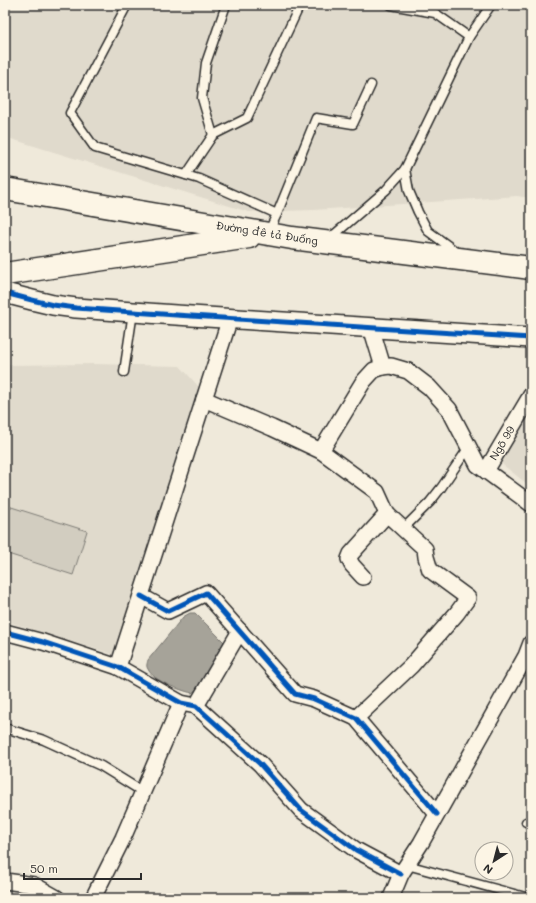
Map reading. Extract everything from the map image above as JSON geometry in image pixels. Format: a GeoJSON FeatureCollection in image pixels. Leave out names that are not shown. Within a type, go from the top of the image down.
{"type":"FeatureCollection","features":[{"type":"Feature","properties":{"kind":"main road","name":"Đường đê tả Đuống"},"geometry":{"type":"LineString","coordinates":[[5,189],[268,234],[531,268]]}},
{"type":"Feature","properties":{"kind":"main road"},"geometry":{"type":"LineString","coordinates":[[5,274],[268,234]]}},
{"type":"Feature","properties":{"kind":"street"},"geometry":{"type":"LineString","coordinates":[[5,293],[54,305],[76,308],[531,338]]}},
{"type":"Feature","properties":{"kind":"street"},"geometry":{"type":"LineString","coordinates":[[118,667],[230,318]]}},
{"type":"Feature","properties":{"kind":"street"},"geometry":{"type":"LineString","coordinates":[[371,327],[383,367]]}},
{"type":"Feature","properties":{"kind":"street"},"geometry":{"type":"LineString","coordinates":[[321,451],[363,382],[374,370],[391,366],[408,371],[429,387],[449,409],[478,465],[531,504]]}},
{"type":"Feature","properties":{"kind":"street","name":"Ngõ 99"},"geometry":{"type":"LineString","coordinates":[[486,471],[531,395]]}},
{"type":"Feature","properties":{"kind":"street"},"geometry":{"type":"LineString","coordinates":[[204,399],[321,451],[377,492],[387,514],[425,549],[430,570],[468,598],[457,613],[411,666],[356,718]]}},
{"type":"Feature","properties":{"kind":"street"},"geometry":{"type":"LineString","coordinates":[[363,577],[352,565],[349,559],[351,554],[387,514]]}},
{"type":"Feature","properties":{"kind":"street"},"geometry":{"type":"LineString","coordinates":[[141,596],[168,611],[206,593],[295,694],[314,699],[356,718],[437,814]]}},
{"type":"Feature","properties":{"kind":"street"},"geometry":{"type":"LineString","coordinates":[[196,706],[240,631]]}},
{"type":"Feature","properties":{"kind":"street"},"geometry":{"type":"LineString","coordinates":[[5,632],[43,642],[118,667],[181,703],[196,706],[260,764],[301,810],[356,850],[404,869]]}},
{"type":"Feature","properties":{"kind":"street"},"geometry":{"type":"LineString","coordinates":[[391,898],[404,869],[437,814],[526,656],[531,643]]}},
{"type":"Feature","properties":{"kind":"street"},"geometry":{"type":"LineString","coordinates":[[93,898],[123,838],[181,703]]}},
{"type":"Feature","properties":{"kind":"street"},"geometry":{"type":"LineString","coordinates":[[5,881],[34,885],[57,898]]}},
{"type":"Feature","properties":{"kind":"lane"},"geometry":{"type":"LineString","coordinates":[[127,5],[70,113],[95,148],[199,179],[277,214]]}},
{"type":"Feature","properties":{"kind":"lane"},"geometry":{"type":"LineString","coordinates":[[213,135],[202,98],[206,63],[226,5]]}},
{"type":"Feature","properties":{"kind":"lane"},"geometry":{"type":"LineString","coordinates":[[186,175],[213,135],[247,118],[300,5]]}},
{"type":"Feature","properties":{"kind":"lane"},"geometry":{"type":"LineString","coordinates":[[392,5],[435,13],[468,37]]}},
{"type":"Feature","properties":{"kind":"lane"},"geometry":{"type":"LineString","coordinates":[[318,241],[335,234],[386,190],[405,169],[468,37],[491,5]]}},
{"type":"Feature","properties":{"kind":"lane"},"geometry":{"type":"LineString","coordinates":[[268,234],[316,118],[353,124],[370,85]]}},
{"type":"Feature","properties":{"kind":"lane"},"geometry":{"type":"LineString","coordinates":[[405,169],[409,191],[428,231],[467,260]]}},
{"type":"Feature","properties":{"kind":"lane"},"geometry":{"type":"LineString","coordinates":[[124,372],[133,312]]}},
{"type":"Feature","properties":{"kind":"lane"},"geometry":{"type":"LineString","coordinates":[[403,529],[430,502],[469,447]]}},
{"type":"Feature","properties":{"kind":"lane"},"geometry":{"type":"LineString","coordinates":[[5,728],[44,740],[95,763],[143,792]]}},
{"type":"Feature","properties":{"kind":"lane"},"geometry":{"type":"LineString","coordinates":[[404,869],[529,898]]}},
{"type":"Feature","properties":{"kind":"shaded area"},"geometry":{"type":"Polygon","coordinates":[[[5,5],[531,5],[531,198],[517,196],[314,210],[249,212],[5,137],[5,5]]]}},
{"type":"Feature","properties":{"kind":"shaded area"},"geometry":{"type":"Polygon","coordinates":[[[94,364],[180,366],[199,387],[118,656],[5,621],[5,365],[94,364]]]}},
{"type":"Feature","properties":{"kind":"shaded area"},"geometry":{"type":"Polygon","coordinates":[[[531,406],[531,487],[498,461],[531,406]]]}},
{"type":"Feature","properties":{"kind":"shaded area"},"geometry":{"type":"Polygon","coordinates":[[[5,505],[87,531],[73,575],[5,553],[5,505]]]}},
{"type":"Feature","properties":{"kind":"shaded area"},"geometry":{"type":"Polygon","coordinates":[[[190,613],[195,613],[225,643],[207,677],[192,693],[161,681],[147,668],[148,660],[183,617],[190,613]]]}},
{"type":"Feature","properties":{"kind":"cycle path"},"geometry":{"type":"LineString","coordinates":[[5,293],[53,305],[76,308],[531,338]]}},
{"type":"Feature","properties":{"kind":"cycle path"},"geometry":{"type":"LineString","coordinates":[[141,596],[168,611],[206,593],[295,694],[314,699],[356,718],[437,814]]}},
{"type":"Feature","properties":{"kind":"cycle path"},"geometry":{"type":"LineString","coordinates":[[5,632],[43,642],[118,667],[181,703],[196,706],[260,764],[301,810],[356,850],[401,874]]}}]}
